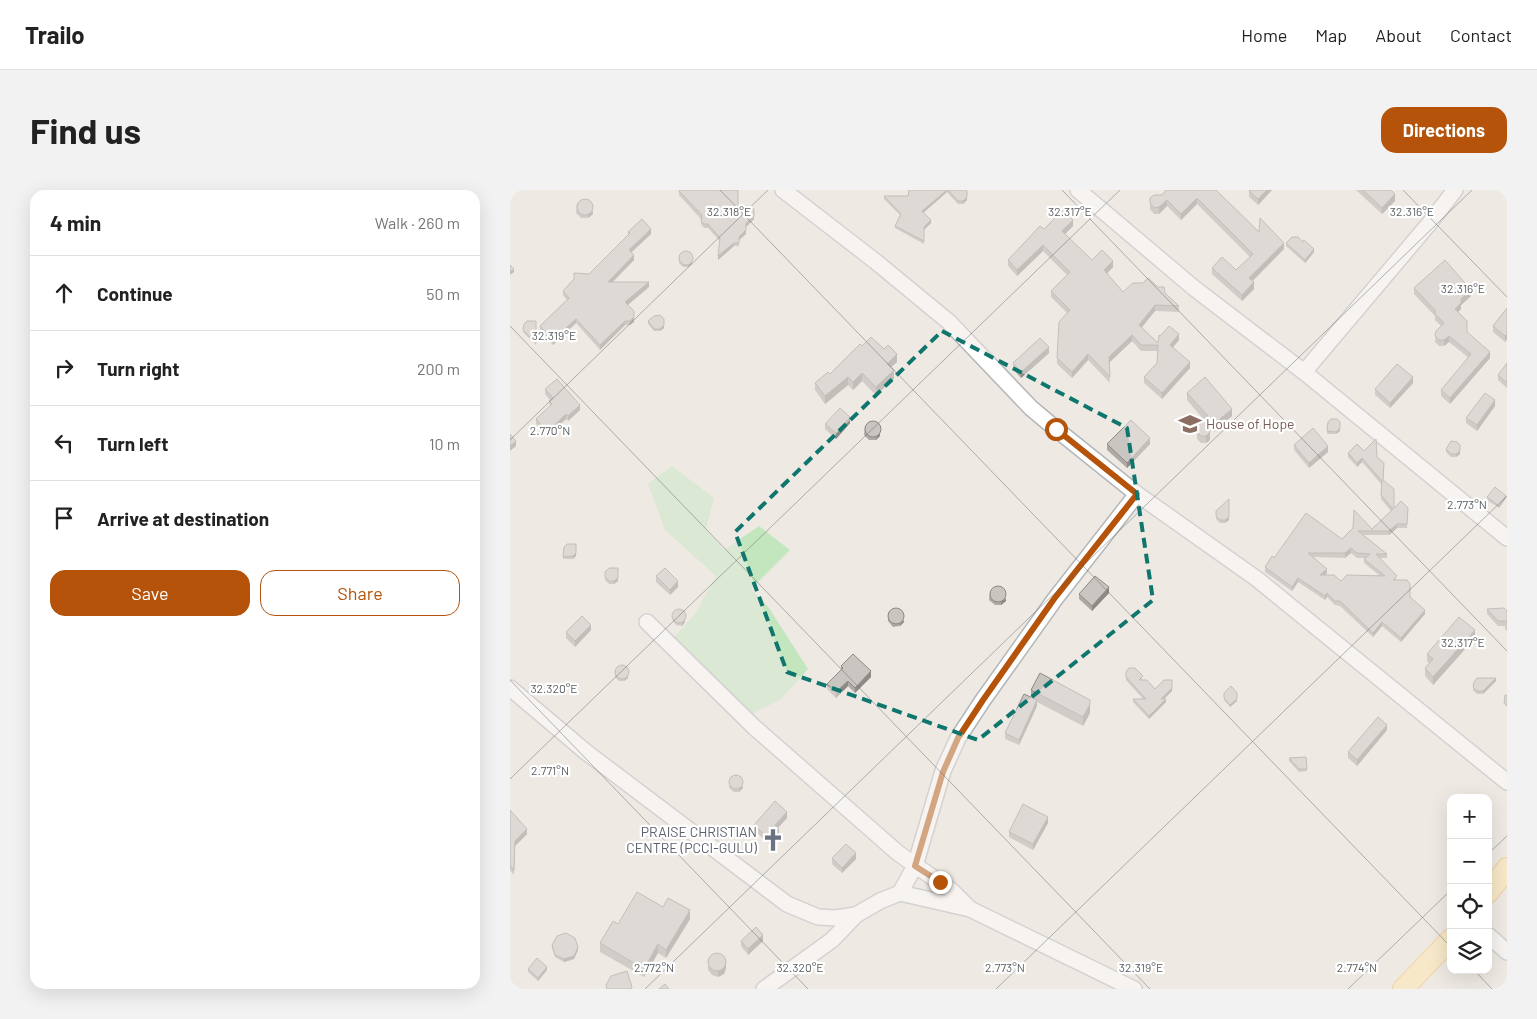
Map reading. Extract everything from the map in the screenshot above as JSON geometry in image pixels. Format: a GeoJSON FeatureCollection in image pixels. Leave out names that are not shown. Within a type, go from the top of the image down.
{"type":"FeatureCollection","features":[{"type":"Feature","properties":{"kind":"main road"},"geometry":{"type":"LineString","coordinates":[[1492,888],[1507,868]]}},
{"type":"Feature","properties":{"kind":"main road"},"geometry":{"type":"LineString","coordinates":[[1403,989],[1447,943]]}},
{"type":"Feature","properties":{"kind":"street"},"geometry":{"type":"LineString","coordinates":[[783,190],[875,261],[949,322],[1031,408],[1056,429],[1137,494],[1257,579],[1507,782]]}},
{"type":"Feature","properties":{"kind":"street"},"geometry":{"type":"LineString","coordinates":[[1078,190],[1194,288],[1304,372],[1507,538]]}},
{"type":"Feature","properties":{"kind":"street"},"geometry":{"type":"LineString","coordinates":[[1304,372],[1428,225],[1455,190]]}},
{"type":"Feature","properties":{"kind":"street"},"geometry":{"type":"LineString","coordinates":[[900,893],[915,866],[943,772],[958,738],[1054,599],[1137,494]]}},
{"type":"Feature","properties":{"kind":"street"},"geometry":{"type":"LineString","coordinates":[[647,622],[754,727],[875,834],[915,866],[952,891],[970,909]]}},
{"type":"Feature","properties":{"kind":"street"},"geometry":{"type":"LineString","coordinates":[[510,688],[586,752],[788,904],[818,917],[836,918],[856,915]]}},
{"type":"Feature","properties":{"kind":"street"},"geometry":{"type":"LineString","coordinates":[[764,989],[832,940],[856,915],[880,901],[900,893],[970,909],[1134,989]]}},
{"type":"Feature","properties":{"kind":"street"},"geometry":{"type":"LineString","coordinates":[[1492,939],[1507,952]]}},
{"type":"Feature","properties":{"kind":"highlighted area"},"geometry":{"type":"Polygon","coordinates":[[[942,331],[1127,428],[1153,600],[978,740],[787,672],[735,532],[942,331]]]}},
{"type":"Feature","properties":{"kind":"green space"},"geometry":{"type":"Polygon","coordinates":[[[672,466],[714,498],[706,529],[724,550],[759,526],[790,550],[751,589],[769,608],[808,669],[780,700],[749,715],[674,637],[695,614],[716,576],[665,530],[648,484],[672,466]]]}},
{"type":"Feature","properties":{"kind":"building"},"geometry":{"type":"Polygon","coordinates":[[[680,190],[738,190],[738,206],[750,206],[754,209],[754,216],[746,223],[746,230],[739,237],[739,243],[734,243],[718,256],[720,238],[708,224],[704,224],[701,221],[702,215],[680,190]]]}},
{"type":"Feature","properties":{"kind":"building"},"geometry":{"type":"Polygon","coordinates":[[[909,190],[947,190],[922,211],[931,220],[924,227],[924,241],[895,226],[901,214],[884,196],[908,196],[909,190]]]}},
{"type":"Feature","properties":{"kind":"building"},"geometry":{"type":"Polygon","coordinates":[[[948,190],[966,190],[967,197],[963,201],[958,201],[948,190]]]}},
{"type":"Feature","properties":{"kind":"building"},"geometry":{"type":"Polygon","coordinates":[[[1166,190],[1216,190],[1259,232],[1260,218],[1284,243],[1249,278],[1254,282],[1242,295],[1212,268],[1222,257],[1236,270],[1253,254],[1197,198],[1181,214],[1167,200],[1159,207],[1154,208],[1150,203],[1150,198],[1154,195],[1162,195],[1166,190]]]}},
{"type":"Feature","properties":{"kind":"building"},"geometry":{"type":"Polygon","coordinates":[[[1250,190],[1267,190],[1258,199],[1250,190]]]}},
{"type":"Feature","properties":{"kind":"building"},"geometry":{"type":"Polygon","coordinates":[[[1363,190],[1391,190],[1395,194],[1382,208],[1363,190]]]}},
{"type":"Feature","properties":{"kind":"building"},"geometry":{"type":"Polygon","coordinates":[[[582,199],[588,199],[593,204],[591,213],[582,215],[577,210],[577,204],[582,199]]]}},
{"type":"Feature","properties":{"kind":"building"},"geometry":{"type":"Polygon","coordinates":[[[1063,210],[1073,220],[1062,231],[1092,260],[1102,250],[1113,261],[1104,270],[1123,292],[1133,283],[1143,283],[1148,278],[1158,287],[1164,287],[1165,293],[1179,306],[1155,305],[1139,325],[1158,343],[1159,335],[1169,326],[1179,334],[1170,345],[1190,362],[1162,393],[1144,377],[1157,363],[1158,345],[1141,345],[1132,335],[1109,357],[1110,377],[1088,354],[1072,372],[1057,358],[1059,322],[1070,310],[1051,291],[1070,272],[1043,245],[1017,270],[1008,260],[1040,226],[1044,229],[1063,210]]]}},
{"type":"Feature","properties":{"kind":"building"},"geometry":{"type":"Polygon","coordinates":[[[642,219],[651,229],[629,250],[634,255],[608,282],[649,282],[625,302],[634,311],[634,317],[630,321],[625,321],[600,345],[576,319],[553,340],[540,326],[569,298],[563,291],[574,279],[574,273],[589,274],[642,219]]]}},
{"type":"Feature","properties":{"kind":"building"},"geometry":{"type":"Polygon","coordinates":[[[1292,237],[1298,237],[1303,242],[1304,240],[1314,249],[1305,260],[1286,243],[1292,237]]]}},
{"type":"Feature","properties":{"kind":"building"},"geometry":{"type":"Polygon","coordinates":[[[686,251],[691,253],[693,258],[691,263],[686,265],[681,263],[679,258],[681,253],[686,251]]]}},
{"type":"Feature","properties":{"kind":"building"},"geometry":{"type":"Polygon","coordinates":[[[1445,260],[1471,290],[1461,299],[1461,303],[1455,309],[1467,321],[1467,332],[1490,352],[1450,398],[1441,390],[1471,354],[1449,336],[1444,340],[1439,340],[1435,336],[1436,331],[1444,323],[1435,314],[1435,310],[1414,288],[1445,260]]]}},
{"type":"Feature","properties":{"kind":"building"},"geometry":{"type":"Polygon","coordinates":[[[1507,308],[1507,334],[1505,336],[1493,326],[1507,308]]]}},
{"type":"Feature","properties":{"kind":"building"},"geometry":{"type":"Polygon","coordinates":[[[660,315],[664,319],[664,325],[660,329],[654,329],[648,321],[654,316],[660,315]]]}},
{"type":"Feature","properties":{"kind":"building"},"geometry":{"type":"Polygon","coordinates":[[[527,321],[536,321],[536,343],[523,330],[524,324],[527,321]]]}},
{"type":"Feature","properties":{"kind":"building"},"geometry":{"type":"Polygon","coordinates":[[[871,337],[884,349],[888,345],[897,354],[887,364],[894,370],[876,387],[862,373],[853,382],[848,377],[825,396],[815,383],[828,372],[830,374],[860,344],[862,346],[871,337]]]}},
{"type":"Feature","properties":{"kind":"building"},"geometry":{"type":"Polygon","coordinates":[[[1040,338],[1049,347],[1021,372],[1013,363],[1040,338]]]}},
{"type":"Feature","properties":{"kind":"building"},"geometry":{"type":"Polygon","coordinates":[[[1507,363],[1507,383],[1498,375],[1507,363]]]}},
{"type":"Feature","properties":{"kind":"building"},"geometry":{"type":"Polygon","coordinates":[[[1397,364],[1413,377],[1390,403],[1375,389],[1397,364]]]}},
{"type":"Feature","properties":{"kind":"building"},"geometry":{"type":"Polygon","coordinates":[[[1205,377],[1232,409],[1214,424],[1210,419],[1210,432],[1206,436],[1201,436],[1197,432],[1198,426],[1208,416],[1187,393],[1205,377]]]}},
{"type":"Feature","properties":{"kind":"building"},"geometry":{"type":"Polygon","coordinates":[[[557,379],[580,405],[568,416],[566,414],[547,432],[536,419],[552,404],[549,401],[553,398],[545,389],[557,379]]]}},
{"type":"Feature","properties":{"kind":"building"},"geometry":{"type":"Polygon","coordinates":[[[1485,393],[1495,400],[1477,425],[1466,418],[1485,393]]]}},
{"type":"Feature","properties":{"kind":"building"},"geometry":{"type":"Polygon","coordinates":[[[840,408],[850,417],[836,433],[825,424],[840,408]]]}},
{"type":"Feature","properties":{"kind":"building"},"geometry":{"type":"Polygon","coordinates":[[[1331,419],[1337,419],[1340,422],[1340,428],[1336,432],[1327,431],[1328,422],[1331,419]]]}},
{"type":"Feature","properties":{"kind":"building"},"geometry":{"type":"Polygon","coordinates":[[[1131,420],[1150,438],[1127,463],[1107,444],[1131,420]]]}},
{"type":"Feature","properties":{"kind":"building"},"geometry":{"type":"Polygon","coordinates":[[[870,421],[876,421],[881,426],[879,435],[870,437],[865,432],[865,426],[870,421]]]}},
{"type":"Feature","properties":{"kind":"building"},"geometry":{"type":"Polygon","coordinates":[[[1313,428],[1328,446],[1309,463],[1294,445],[1313,428]]]}},
{"type":"Feature","properties":{"kind":"building"},"geometry":{"type":"Polygon","coordinates":[[[510,434],[516,441],[510,446],[510,434]]]}},
{"type":"Feature","properties":{"kind":"building"},"geometry":{"type":"Polygon","coordinates":[[[1376,439],[1377,457],[1384,463],[1383,480],[1394,489],[1394,508],[1401,501],[1408,508],[1407,524],[1397,524],[1389,531],[1358,531],[1387,554],[1376,554],[1397,576],[1393,580],[1407,580],[1410,584],[1410,597],[1425,610],[1401,638],[1382,622],[1373,633],[1340,601],[1335,601],[1327,593],[1325,596],[1298,578],[1292,587],[1265,567],[1272,556],[1274,558],[1306,513],[1342,539],[1353,528],[1354,510],[1372,529],[1393,509],[1381,495],[1382,481],[1362,458],[1357,463],[1348,453],[1357,444],[1364,451],[1376,439]],[[1351,548],[1345,553],[1308,553],[1327,569],[1320,575],[1334,575],[1341,581],[1347,575],[1385,576],[1364,559],[1370,554],[1357,553],[1351,548]]]}},
{"type":"Feature","properties":{"kind":"building"},"geometry":{"type":"Polygon","coordinates":[[[1451,441],[1457,442],[1460,445],[1460,451],[1456,454],[1451,454],[1446,449],[1451,441]]]}},
{"type":"Feature","properties":{"kind":"building"},"geometry":{"type":"Polygon","coordinates":[[[1495,487],[1506,496],[1499,506],[1487,497],[1495,487]]]}},
{"type":"Feature","properties":{"kind":"building"},"geometry":{"type":"Polygon","coordinates":[[[1229,499],[1229,517],[1225,520],[1220,520],[1216,516],[1216,511],[1229,499]]]}},
{"type":"Feature","properties":{"kind":"building"},"geometry":{"type":"Polygon","coordinates":[[[567,544],[576,544],[576,553],[573,556],[563,557],[564,547],[567,544]]]}},
{"type":"Feature","properties":{"kind":"building"},"geometry":{"type":"Polygon","coordinates":[[[609,568],[618,568],[618,578],[614,581],[609,581],[605,577],[605,572],[609,568]]]}},
{"type":"Feature","properties":{"kind":"building"},"geometry":{"type":"Polygon","coordinates":[[[665,568],[678,581],[670,590],[656,576],[665,568]]]}},
{"type":"Feature","properties":{"kind":"building"},"geometry":{"type":"Polygon","coordinates":[[[1095,576],[1109,587],[1092,606],[1079,594],[1095,576]]]}},
{"type":"Feature","properties":{"kind":"building"},"geometry":{"type":"Polygon","coordinates":[[[995,586],[1001,586],[1006,591],[1004,600],[995,602],[990,597],[990,591],[995,586]]]}},
{"type":"Feature","properties":{"kind":"building"},"geometry":{"type":"Polygon","coordinates":[[[893,608],[899,608],[904,613],[902,622],[893,624],[888,619],[888,613],[893,608]]]}},
{"type":"Feature","properties":{"kind":"building"},"geometry":{"type":"Polygon","coordinates":[[[1504,608],[1507,611],[1507,621],[1498,621],[1487,609],[1504,608]]]}},
{"type":"Feature","properties":{"kind":"building"},"geometry":{"type":"Polygon","coordinates":[[[679,609],[684,611],[686,616],[684,621],[679,623],[674,621],[672,616],[674,611],[679,609]]]}},
{"type":"Feature","properties":{"kind":"building"},"geometry":{"type":"Polygon","coordinates":[[[582,616],[591,625],[575,641],[566,632],[582,616]]]}},
{"type":"Feature","properties":{"kind":"building"},"geometry":{"type":"Polygon","coordinates":[[[1459,617],[1475,630],[1433,677],[1425,668],[1433,659],[1427,654],[1459,617]]]}},
{"type":"Feature","properties":{"kind":"building"},"geometry":{"type":"Polygon","coordinates":[[[853,654],[871,671],[855,688],[848,681],[836,692],[827,684],[843,668],[841,666],[853,654]]]}},
{"type":"Feature","properties":{"kind":"building"},"geometry":{"type":"Polygon","coordinates":[[[622,665],[627,667],[629,672],[627,677],[622,679],[617,677],[615,672],[617,667],[622,665]]]}},
{"type":"Feature","properties":{"kind":"building"},"geometry":{"type":"Polygon","coordinates":[[[1129,668],[1135,668],[1143,676],[1139,680],[1147,680],[1155,689],[1164,680],[1172,680],[1172,688],[1161,699],[1166,699],[1149,716],[1133,699],[1146,699],[1126,677],[1126,672],[1129,668]]]}},
{"type":"Feature","properties":{"kind":"building"},"geometry":{"type":"Polygon","coordinates":[[[1040,673],[1090,700],[1090,704],[1083,717],[1031,690],[1040,673]]]}},
{"type":"Feature","properties":{"kind":"building"},"geometry":{"type":"Polygon","coordinates":[[[1477,678],[1496,678],[1483,691],[1477,691],[1473,687],[1477,678]]]}},
{"type":"Feature","properties":{"kind":"building"},"geometry":{"type":"Polygon","coordinates":[[[1231,686],[1237,693],[1237,699],[1230,705],[1224,698],[1224,693],[1231,686]]]}},
{"type":"Feature","properties":{"kind":"building"},"geometry":{"type":"Polygon","coordinates":[[[1024,694],[1037,700],[1019,740],[1005,733],[1024,694]]]}},
{"type":"Feature","properties":{"kind":"building"},"geometry":{"type":"Polygon","coordinates":[[[1505,695],[1507,695],[1507,706],[1504,703],[1505,695]]]}},
{"type":"Feature","properties":{"kind":"building"},"geometry":{"type":"Polygon","coordinates":[[[1378,717],[1387,725],[1357,760],[1348,752],[1378,717]]]}},
{"type":"Feature","properties":{"kind":"building"},"geometry":{"type":"Polygon","coordinates":[[[1306,757],[1307,769],[1299,769],[1289,758],[1306,757]]]}},
{"type":"Feature","properties":{"kind":"building"},"geometry":{"type":"Polygon","coordinates":[[[733,775],[739,775],[743,782],[739,789],[733,789],[729,785],[729,779],[733,775]]]}},
{"type":"Feature","properties":{"kind":"building"},"geometry":{"type":"Polygon","coordinates":[[[775,801],[787,812],[775,825],[779,829],[769,839],[754,825],[775,801]]]}},
{"type":"Feature","properties":{"kind":"building"},"geometry":{"type":"Polygon","coordinates":[[[1023,804],[1048,817],[1033,844],[1009,832],[1023,804]]]}},
{"type":"Feature","properties":{"kind":"building"},"geometry":{"type":"Polygon","coordinates":[[[510,810],[527,829],[515,841],[514,870],[510,865],[510,810]]]}},
{"type":"Feature","properties":{"kind":"building"},"geometry":{"type":"Polygon","coordinates":[[[846,844],[856,853],[842,868],[832,858],[846,844]]]}},
{"type":"Feature","properties":{"kind":"building"},"geometry":{"type":"Polygon","coordinates":[[[637,892],[663,907],[668,898],[690,910],[666,950],[658,944],[644,969],[600,943],[613,921],[618,924],[637,892]]]}},
{"type":"Feature","properties":{"kind":"building"},"geometry":{"type":"Polygon","coordinates":[[[756,927],[763,935],[748,949],[741,941],[756,927]]]}},
{"type":"Feature","properties":{"kind":"building"},"geometry":{"type":"Polygon","coordinates":[[[566,933],[575,938],[578,947],[574,956],[564,959],[555,955],[552,945],[557,936],[566,933]]]}},
{"type":"Feature","properties":{"kind":"building"},"geometry":{"type":"Polygon","coordinates":[[[717,953],[724,955],[726,962],[724,969],[717,971],[710,969],[708,962],[710,955],[717,953]]]}},
{"type":"Feature","properties":{"kind":"building"},"geometry":{"type":"Polygon","coordinates":[[[537,958],[547,967],[538,978],[528,969],[537,958]]]}},
{"type":"Feature","properties":{"kind":"building"},"geometry":{"type":"Polygon","coordinates":[[[627,971],[631,989],[607,989],[606,985],[611,976],[627,971]]]}},
{"type":"Feature","properties":{"kind":"building"},"geometry":{"type":"Polygon","coordinates":[[[665,984],[669,989],[659,989],[665,984]]]}},
{"type":"Feature","properties":{"kind":"place","name":"House of Hope"},"geometry":{"type":"Point","coordinates":[1190,424]}},
{"type":"Feature","properties":{"kind":"place","name":"PRAISE CHRISTIAN CENTRE (PCCI-GULU)"},"geometry":{"type":"Point","coordinates":[773,840]}},
{"type":"Feature","properties":{"kind":"route"},"geometry":{"type":"LineString","coordinates":[[940,882],[915,866],[943,772],[958,738],[1054,599],[1137,494],[1056,429]]}}]}
